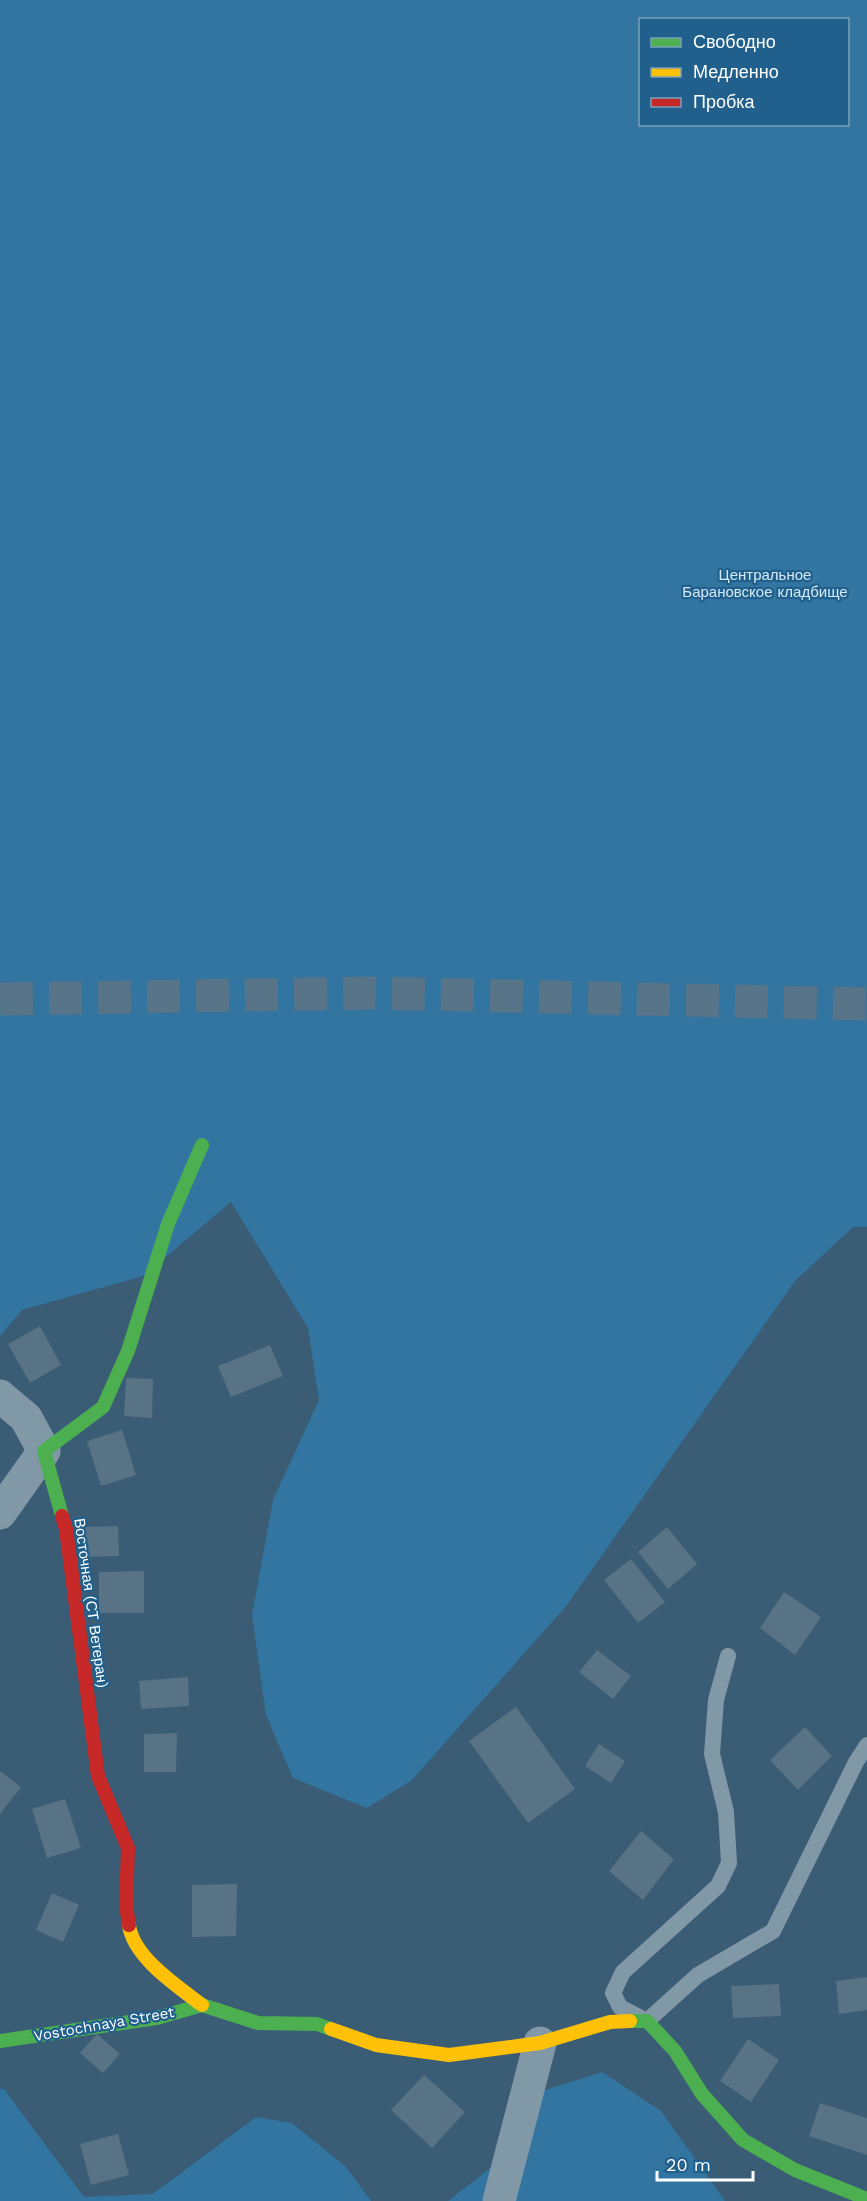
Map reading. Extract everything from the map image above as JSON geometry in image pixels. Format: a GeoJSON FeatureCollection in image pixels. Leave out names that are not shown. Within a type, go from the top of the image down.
{"type":"FeatureCollection","features":[{"type":"Feature","properties":{"kind":"street"},"geometry":{"type":"LineString","coordinates":[[0,1512],[44,1451],[103,1407],[128,1351],[168,1224],[202,1145]]}},
{"type":"Feature","properties":{"kind":"street"},"geometry":{"type":"LineString","coordinates":[[0,1396],[26,1418],[44,1451]]}},
{"type":"Feature","properties":{"kind":"street","name":"Восточная (СТ Ветеран)"},"geometry":{"type":"LineString","coordinates":[[44,1451],[66,1529],[98,1776],[128,1848],[126,1905],[130,1935],[157,1971],[202,2005]]}},
{"type":"Feature","properties":{"kind":"street"},"geometry":{"type":"LineString","coordinates":[[202,2005],[258,2023],[316,2024],[376,2045],[449,2055],[540,2043],[610,2022],[647,2021],[675,2051],[702,2094],[743,2140],[795,2170],[867,2199]]}},
{"type":"Feature","properties":{"kind":"street","name":"Vostochnaya Street"},"geometry":{"type":"LineString","coordinates":[[0,2041],[157,2018],[202,2005]]}},
{"type":"Feature","properties":{"kind":"street"},"geometry":{"type":"LineString","coordinates":[[499,2201],[540,2043]]}},
{"type":"Feature","properties":{"kind":"lane"},"geometry":{"type":"LineString","coordinates":[[728,1656],[716,1700],[712,1754],[726,1812],[729,1863],[718,1886],[623,1972],[613,1993],[620,2007],[647,2021],[698,1975],[772,1931],[856,1762],[867,1745]]}},
{"type":"Feature","properties":{"kind":"green space","name":"Центральное Барановское кладбище"},"geometry":{"type":"Polygon","coordinates":[[[0,0],[867,0],[867,1227],[853,1227],[795,1281],[567,1605],[412,1780],[367,1808],[293,1778],[266,1715],[252,1615],[273,1500],[319,1400],[308,1328],[231,1202],[143,1276],[22,1310],[0,1336],[0,0]]]}},
{"type":"Feature","properties":{"kind":"green space"},"geometry":{"type":"Polygon","coordinates":[[[602,2072],[661,2111],[725,2201],[448,2201],[493,2166],[523,2097],[602,2072]]]}},
{"type":"Feature","properties":{"kind":"green space"},"geometry":{"type":"Polygon","coordinates":[[[0,2089],[4,2089],[84,2197],[153,2194],[256,2117],[292,2123],[346,2167],[371,2201],[0,2201],[0,2089]]]}},
{"type":"Feature","properties":{"kind":"building"},"geometry":{"type":"Polygon","coordinates":[[[40,1326],[61,1365],[30,1383],[8,1344],[40,1326]]]}},
{"type":"Feature","properties":{"kind":"building"},"geometry":{"type":"Polygon","coordinates":[[[270,1345],[283,1376],[231,1397],[218,1366],[270,1345]]]}},
{"type":"Feature","properties":{"kind":"building"},"geometry":{"type":"Polygon","coordinates":[[[126,1378],[153,1379],[152,1418],[124,1416],[126,1378]]]}},
{"type":"Feature","properties":{"kind":"building"},"geometry":{"type":"Polygon","coordinates":[[[122,1430],[136,1475],[101,1486],[87,1441],[122,1430]]]}},
{"type":"Feature","properties":{"kind":"building"},"geometry":{"type":"Polygon","coordinates":[[[118,1526],[119,1556],[85,1557],[83,1527],[118,1526]]]}},
{"type":"Feature","properties":{"kind":"building"},"geometry":{"type":"Polygon","coordinates":[[[667,1527],[697,1564],[668,1589],[638,1552],[667,1527]]]}},
{"type":"Feature","properties":{"kind":"building"},"geometry":{"type":"Polygon","coordinates":[[[631,1559],[665,1602],[638,1623],[604,1580],[631,1559]]]}},
{"type":"Feature","properties":{"kind":"building"},"geometry":{"type":"Polygon","coordinates":[[[144,1571],[144,1613],[99,1613],[99,1572],[144,1571]]]}},
{"type":"Feature","properties":{"kind":"building"},"geometry":{"type":"Polygon","coordinates":[[[784,1592],[821,1617],[795,1655],[760,1628],[784,1592]]]}},
{"type":"Feature","properties":{"kind":"building"},"geometry":{"type":"Polygon","coordinates":[[[597,1650],[631,1676],[613,1699],[579,1672],[597,1650]]]}},
{"type":"Feature","properties":{"kind":"building"},"geometry":{"type":"Polygon","coordinates":[[[188,1677],[189,1706],[141,1709],[139,1681],[188,1677]]]}},
{"type":"Feature","properties":{"kind":"building"},"geometry":{"type":"Polygon","coordinates":[[[516,1707],[575,1789],[528,1823],[469,1741],[516,1707]]]}},
{"type":"Feature","properties":{"kind":"building"},"geometry":{"type":"Polygon","coordinates":[[[805,1727],[832,1756],[798,1790],[770,1760],[805,1727]]]}},
{"type":"Feature","properties":{"kind":"building"},"geometry":{"type":"Polygon","coordinates":[[[177,1733],[176,1772],[144,1772],[144,1734],[177,1733]]]}},
{"type":"Feature","properties":{"kind":"building"},"geometry":{"type":"Polygon","coordinates":[[[599,1744],[625,1761],[611,1783],[585,1766],[599,1744]]]}},
{"type":"Feature","properties":{"kind":"building"},"geometry":{"type":"Polygon","coordinates":[[[0,1771],[21,1787],[0,1814],[0,1771]]]}},
{"type":"Feature","properties":{"kind":"building"},"geometry":{"type":"Polygon","coordinates":[[[65,1799],[81,1848],[47,1858],[32,1809],[65,1799]]]}},
{"type":"Feature","properties":{"kind":"building"},"geometry":{"type":"Polygon","coordinates":[[[641,1831],[674,1859],[643,1900],[609,1871],[641,1831]]]}},
{"type":"Feature","properties":{"kind":"building"},"geometry":{"type":"Polygon","coordinates":[[[237,1884],[236,1936],[192,1937],[192,1885],[237,1884]]]}},
{"type":"Feature","properties":{"kind":"building"},"geometry":{"type":"Polygon","coordinates":[[[52,1893],[79,1905],[63,1942],[36,1930],[52,1893]]]}},
{"type":"Feature","properties":{"kind":"building"},"geometry":{"type":"Polygon","coordinates":[[[867,1977],[867,2010],[839,2014],[836,1981],[867,1977]]]}},
{"type":"Feature","properties":{"kind":"building"},"geometry":{"type":"Polygon","coordinates":[[[779,1984],[781,2016],[733,2018],[731,1986],[779,1984]]]}},
{"type":"Feature","properties":{"kind":"building"},"geometry":{"type":"Polygon","coordinates":[[[97,2034],[120,2054],[103,2073],[80,2053],[97,2034]]]}},
{"type":"Feature","properties":{"kind":"building"},"geometry":{"type":"Polygon","coordinates":[[[748,2039],[779,2060],[751,2102],[720,2081],[748,2039]]]}},
{"type":"Feature","properties":{"kind":"building"},"geometry":{"type":"Polygon","coordinates":[[[424,2075],[465,2112],[432,2148],[391,2110],[424,2075]]]}},
{"type":"Feature","properties":{"kind":"building"},"geometry":{"type":"Polygon","coordinates":[[[820,2103],[867,2118],[867,2155],[809,2136],[820,2103]]]}},
{"type":"Feature","properties":{"kind":"building"},"geometry":{"type":"Polygon","coordinates":[[[118,2134],[129,2175],[91,2185],[80,2144],[118,2134]]]}},
{"type":"Feature","properties":{"kind":"tunnel"},"geometry":{"type":"LineString","coordinates":[[0,999],[371,993],[867,1004]]}},
{"type":"Feature","properties":{"kind":"traffic: fast"},"geometry":{"type":"LineString","coordinates":[[62,1516],[44,1451],[103,1407],[128,1351],[168,1224],[202,1145]]}},
{"type":"Feature","properties":{"kind":"traffic: fast"},"geometry":{"type":"LineString","coordinates":[[0,2041],[157,2018],[202,2005],[258,2023],[317,2024],[331,2029]]}},
{"type":"Feature","properties":{"kind":"traffic: fast"},"geometry":{"type":"LineString","coordinates":[[630,2021],[647,2021],[675,2051],[702,2094],[743,2140],[795,2170],[867,2199]]}},
{"type":"Feature","properties":{"kind":"traffic: slow"},"geometry":{"type":"LineString","coordinates":[[129,1925],[132,1937],[147,1959],[169,1980],[202,2005]]}},
{"type":"Feature","properties":{"kind":"traffic: slow"},"geometry":{"type":"LineString","coordinates":[[331,2029],[376,2045],[449,2055],[540,2043],[610,2022],[630,2021]]}},
{"type":"Feature","properties":{"kind":"traffic: jam"},"geometry":{"type":"LineString","coordinates":[[62,1516],[66,1529],[98,1776],[128,1848],[126,1905],[129,1925]]}}]}
